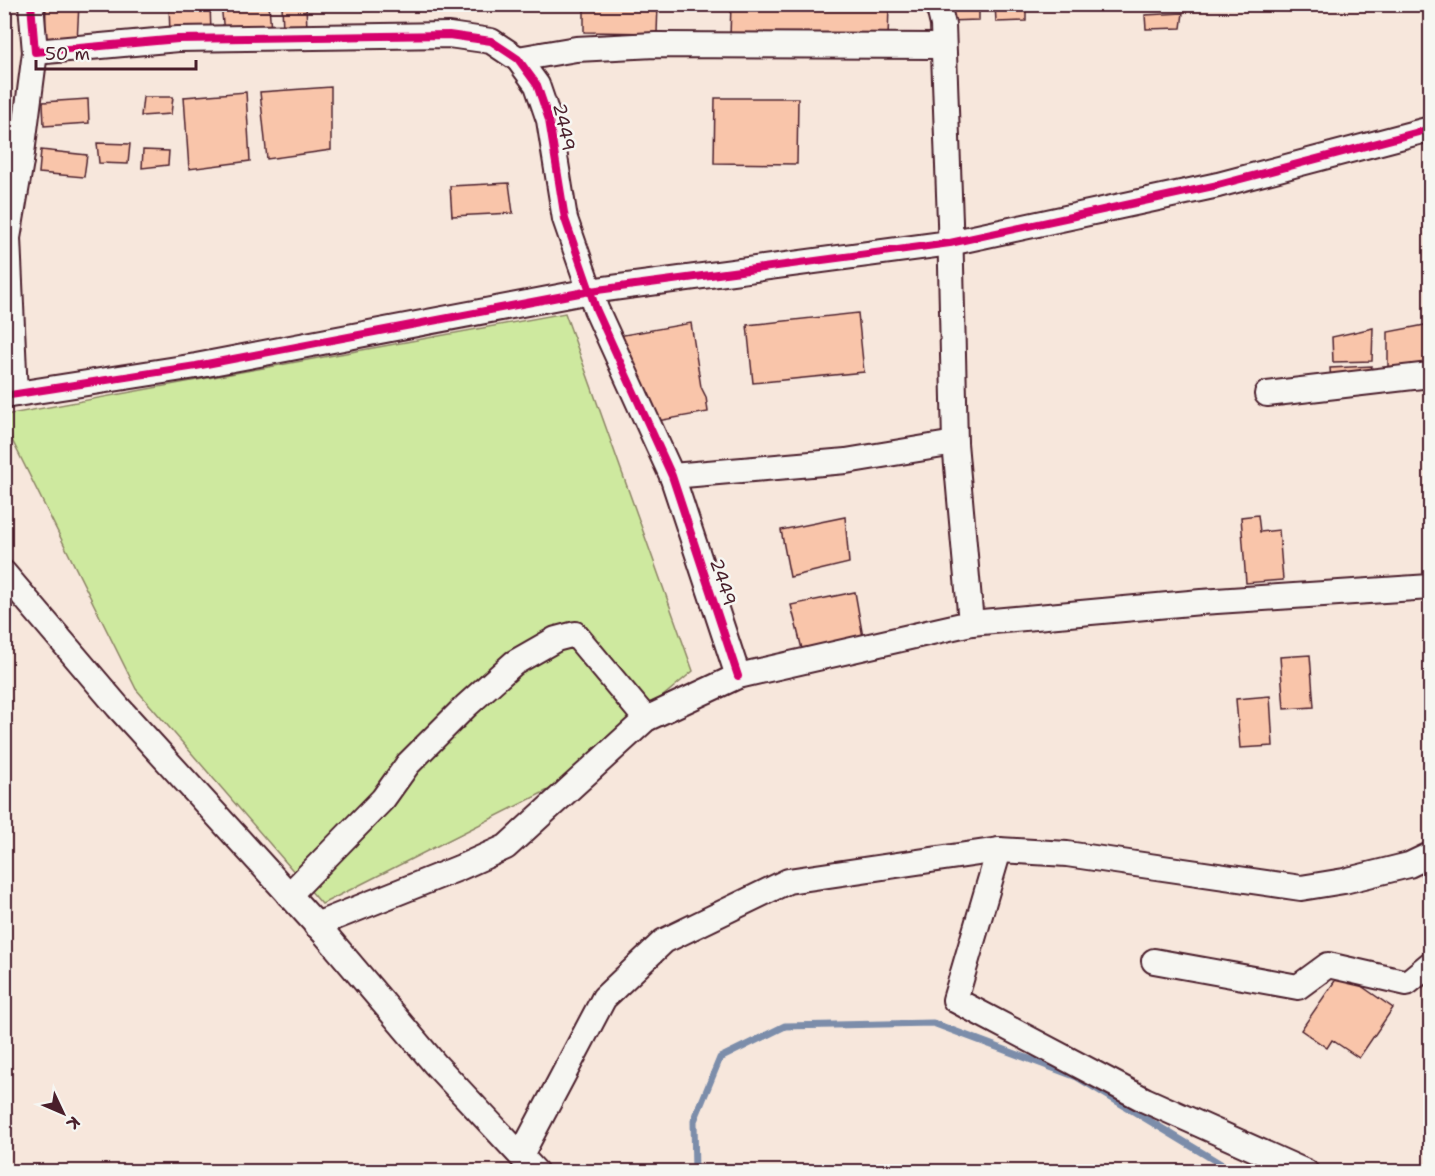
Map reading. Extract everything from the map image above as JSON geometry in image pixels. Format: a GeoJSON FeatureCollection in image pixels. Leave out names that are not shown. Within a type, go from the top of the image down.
{"type":"FeatureCollection","features":[{"type":"Feature","properties":{"kind":"street"},"geometry":{"type":"LineString","coordinates":[[31,4],[35,52],[13,164],[8,238],[10,395],[196,366],[590,291],[950,243],[1218,185],[1431,129]]}},
{"type":"Feature","properties":{"kind":"street"},"geometry":{"type":"LineString","coordinates":[[938,4],[943,25],[944,46],[955,443],[971,622]]}},
{"type":"Feature","properties":{"kind":"street","name":"2449"},"geometry":{"type":"LineString","coordinates":[[35,52],[178,39],[449,35],[491,41],[518,59],[537,85],[549,120],[565,219],[596,309],[672,476],[738,676]]}},
{"type":"Feature","properties":{"kind":"street"},"geometry":{"type":"LineString","coordinates":[[518,59],[576,49],[655,45],[944,46]]}},
{"type":"Feature","properties":{"kind":"street"},"geometry":{"type":"LineString","coordinates":[[1267,394],[1431,375]]}},
{"type":"Feature","properties":{"kind":"street"},"geometry":{"type":"LineString","coordinates":[[672,476],[846,461],[955,443]]}},
{"type":"Feature","properties":{"kind":"street"},"geometry":{"type":"LineString","coordinates":[[4,573],[118,707],[316,925],[435,1064],[529,1163],[604,998],[664,940],[788,881],[999,850],[1067,854],[1301,888],[1344,881],[1409,865],[1431,855]]}},
{"type":"Feature","properties":{"kind":"street"},"geometry":{"type":"LineString","coordinates":[[316,925],[506,847],[646,719],[738,676],[971,622],[1200,602],[1431,586]]}},
{"type":"Feature","properties":{"kind":"street"},"geometry":{"type":"LineString","coordinates":[[289,895],[383,799],[408,764],[466,706],[514,663],[556,639],[575,634],[646,719]]}},
{"type":"Feature","properties":{"kind":"street"},"geometry":{"type":"LineString","coordinates":[[999,850],[955,1000],[1145,1100],[1306,1172]]}},
{"type":"Feature","properties":{"kind":"street"},"geometry":{"type":"LineString","coordinates":[[1154,961],[1298,987],[1328,965],[1407,983],[1431,964]]}},
{"type":"Feature","properties":{"kind":"green space"},"geometry":{"type":"Polygon","coordinates":[[[565,313],[693,671],[554,787],[322,904],[136,689],[7,430],[5,415],[565,313]]]}},
{"type":"Feature","properties":{"kind":"building"},"geometry":{"type":"Polygon","coordinates":[[[46,4],[79,4],[77,42],[45,43],[46,4]]]}},
{"type":"Feature","properties":{"kind":"building"},"geometry":{"type":"Polygon","coordinates":[[[169,4],[210,4],[211,33],[170,35],[169,4]]]}},
{"type":"Feature","properties":{"kind":"building"},"geometry":{"type":"Polygon","coordinates":[[[221,4],[269,4],[271,32],[224,33],[221,4]]]}},
{"type":"Feature","properties":{"kind":"building"},"geometry":{"type":"Polygon","coordinates":[[[282,4],[306,4],[307,30],[283,31],[282,4]]]}},
{"type":"Feature","properties":{"kind":"building"},"geometry":{"type":"Polygon","coordinates":[[[363,4],[393,4],[393,9],[363,11],[363,4]]]}},
{"type":"Feature","properties":{"kind":"building"},"geometry":{"type":"Polygon","coordinates":[[[584,4],[658,4],[657,33],[584,32],[584,4]]]}},
{"type":"Feature","properties":{"kind":"building"},"geometry":{"type":"Polygon","coordinates":[[[731,4],[889,4],[888,40],[730,37],[731,4]]]}},
{"type":"Feature","properties":{"kind":"building"},"geometry":{"type":"Polygon","coordinates":[[[945,4],[979,4],[979,20],[945,21],[945,4]]]}},
{"type":"Feature","properties":{"kind":"building"},"geometry":{"type":"Polygon","coordinates":[[[995,4],[1026,4],[1026,21],[996,22],[995,4]]]}},
{"type":"Feature","properties":{"kind":"building"},"geometry":{"type":"Polygon","coordinates":[[[1183,13],[1181,28],[1146,29],[1145,15],[1183,13]]]}},
{"type":"Feature","properties":{"kind":"building"},"geometry":{"type":"Polygon","coordinates":[[[331,87],[331,150],[267,159],[260,92],[331,87]]]}},
{"type":"Feature","properties":{"kind":"building"},"geometry":{"type":"Polygon","coordinates":[[[246,92],[250,161],[189,169],[184,97],[246,92]]]}},
{"type":"Feature","properties":{"kind":"building"},"geometry":{"type":"Polygon","coordinates":[[[143,97],[173,97],[171,114],[141,116],[143,97]]]}},
{"type":"Feature","properties":{"kind":"building"},"geometry":{"type":"Polygon","coordinates":[[[715,98],[798,98],[797,164],[714,163],[715,98]]]}},
{"type":"Feature","properties":{"kind":"building"},"geometry":{"type":"Polygon","coordinates":[[[88,99],[89,123],[44,126],[43,102],[88,99]]]}},
{"type":"Feature","properties":{"kind":"building"},"geometry":{"type":"Polygon","coordinates":[[[97,143],[130,144],[128,164],[99,163],[97,143]]]}},
{"type":"Feature","properties":{"kind":"building"},"geometry":{"type":"Polygon","coordinates":[[[41,150],[87,155],[84,177],[39,173],[41,150]]]}},
{"type":"Feature","properties":{"kind":"building"},"geometry":{"type":"Polygon","coordinates":[[[143,150],[169,151],[168,165],[142,168],[143,150]]]}},
{"type":"Feature","properties":{"kind":"building"},"geometry":{"type":"Polygon","coordinates":[[[509,183],[513,213],[452,216],[450,186],[509,183]]]}},
{"type":"Feature","properties":{"kind":"building"},"geometry":{"type":"Polygon","coordinates":[[[858,313],[864,372],[753,383],[747,325],[858,313]]]}},
{"type":"Feature","properties":{"kind":"building"},"geometry":{"type":"Polygon","coordinates":[[[691,323],[701,387],[706,397],[708,412],[652,422],[618,336],[691,323]]]}},
{"type":"Feature","properties":{"kind":"building"},"geometry":{"type":"Polygon","coordinates":[[[1430,324],[1430,371],[1388,375],[1388,332],[1430,324]]]}},
{"type":"Feature","properties":{"kind":"building"},"geometry":{"type":"Polygon","coordinates":[[[1373,328],[1372,361],[1333,362],[1332,337],[1373,328]]]}},
{"type":"Feature","properties":{"kind":"building"},"geometry":{"type":"Polygon","coordinates":[[[1372,366],[1369,379],[1331,381],[1330,368],[1372,366]]]}},
{"type":"Feature","properties":{"kind":"building"},"geometry":{"type":"Polygon","coordinates":[[[1258,515],[1260,532],[1279,530],[1283,580],[1246,583],[1241,517],[1258,515]]]}},
{"type":"Feature","properties":{"kind":"building"},"geometry":{"type":"Polygon","coordinates":[[[845,517],[849,563],[790,577],[781,530],[845,517]]]}},
{"type":"Feature","properties":{"kind":"building"},"geometry":{"type":"Polygon","coordinates":[[[855,592],[864,643],[804,657],[791,605],[855,592]]]}},
{"type":"Feature","properties":{"kind":"building"},"geometry":{"type":"Polygon","coordinates":[[[1310,655],[1314,707],[1284,709],[1280,657],[1310,655]]]}},
{"type":"Feature","properties":{"kind":"building"},"geometry":{"type":"Polygon","coordinates":[[[1270,696],[1273,746],[1240,748],[1236,699],[1270,696]]]}},
{"type":"Feature","properties":{"kind":"building"},"geometry":{"type":"Polygon","coordinates":[[[1341,972],[1393,1008],[1359,1058],[1332,1040],[1327,1048],[1301,1030],[1341,972]]]}},
{"type":"Feature","properties":{"kind":"waterway"},"geometry":{"type":"LineString","coordinates":[[695,1172],[694,1121],[720,1058],[785,1026],[933,1023],[1077,1077],[1234,1172]]}},
{"type":"Feature","properties":{"kind":"cycle path"},"geometry":{"type":"LineString","coordinates":[[31,4],[35,52],[178,39],[449,35],[491,41],[518,59],[537,85],[549,120],[565,219],[596,309],[672,476],[738,676]]}},
{"type":"Feature","properties":{"kind":"cycle path"},"geometry":{"type":"LineString","coordinates":[[4,396],[196,366],[590,291],[950,243],[1218,185],[1430,129]]}}]}
